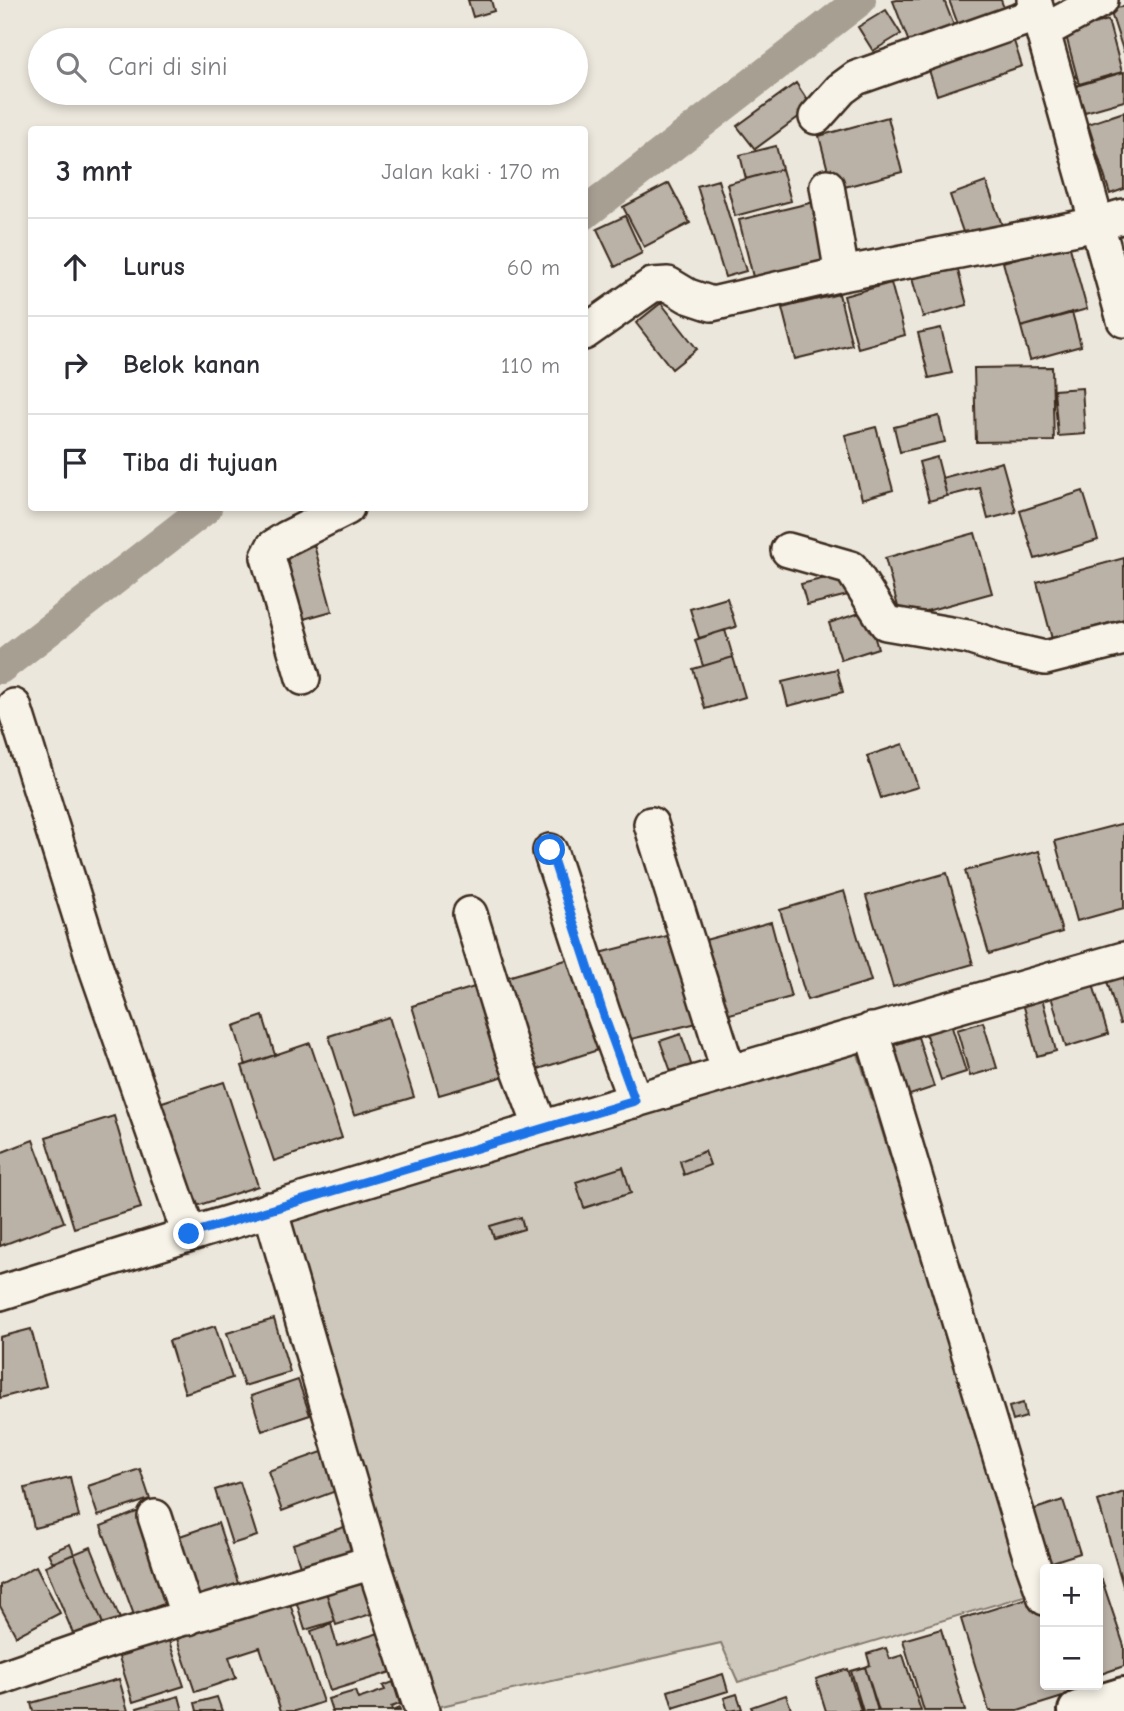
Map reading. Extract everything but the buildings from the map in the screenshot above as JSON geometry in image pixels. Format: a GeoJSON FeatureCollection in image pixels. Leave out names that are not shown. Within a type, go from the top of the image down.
{"type":"FeatureCollection","features":[{"type":"Feature","properties":{"kind":"street"},"geometry":{"type":"LineString","coordinates":[[816,117],[841,89],[863,74],[1039,15],[1101,0]]}},
{"type":"Feature","properties":{"kind":"street"},"geometry":{"type":"LineString","coordinates":[[1039,15],[1110,220],[1124,320]]}},
{"type":"Feature","properties":{"kind":"street"},"geometry":{"type":"LineString","coordinates":[[827,186],[842,274]]}},
{"type":"Feature","properties":{"kind":"street"},"geometry":{"type":"LineString","coordinates":[[588,330],[652,285],[668,284],[688,296],[712,304],[842,274],[1110,220]]}},
{"type":"Feature","properties":{"kind":"street"},"geometry":{"type":"LineString","coordinates":[[303,678],[268,558],[273,547],[286,538],[340,511]]}},
{"type":"Feature","properties":{"kind":"street"},"geometry":{"type":"LineString","coordinates":[[788,550],[851,568],[886,623],[968,637],[1045,658],[1124,638]]}},
{"type":"Feature","properties":{"kind":"street"},"geometry":{"type":"LineString","coordinates":[[14,706],[97,971],[189,1234]]}},
{"type":"Feature","properties":{"kind":"street"},"geometry":{"type":"LineString","coordinates":[[652,824],[729,1073]]}},
{"type":"Feature","properties":{"kind":"street"},"geometry":{"type":"LineString","coordinates":[[550,850],[635,1101]]}},
{"type":"Feature","properties":{"kind":"street"},"geometry":{"type":"LineString","coordinates":[[470,914],[512,1051],[541,1128]]}},
{"type":"Feature","properties":{"kind":"street"},"geometry":{"type":"LineString","coordinates":[[0,1293],[541,1128],[871,1030],[1124,959]]}},
{"type":"Feature","properties":{"kind":"street"},"geometry":{"type":"LineString","coordinates":[[871,1030],[1040,1583]]}},
{"type":"Feature","properties":{"kind":"street"},"geometry":{"type":"LineString","coordinates":[[270,1209],[373,1562],[422,1711]]}},
{"type":"Feature","properties":{"kind":"street"},"geometry":{"type":"LineString","coordinates":[[155,1517],[188,1618]]}},
{"type":"Feature","properties":{"kind":"street"},"geometry":{"type":"LineString","coordinates":[[0,1678],[110,1640],[373,1562]]}},
{"type":"Feature","properties":{"kind":"shaded area"},"geometry":{"type":"Polygon","coordinates":[[[857,1051],[1027,1595],[738,1682],[721,1643],[437,1707],[285,1218],[857,1051]]]}},
{"type":"Feature","properties":{"kind":"waterway"},"geometry":{"type":"LineString","coordinates":[[588,211],[860,0]]}},
{"type":"Feature","properties":{"kind":"waterway"},"geometry":{"type":"LineString","coordinates":[[0,668],[202,511]]}},
{"type":"Feature","properties":{"kind":"route"},"geometry":{"type":"LineString","coordinates":[[189,1234],[635,1101],[550,850]]}}]}
